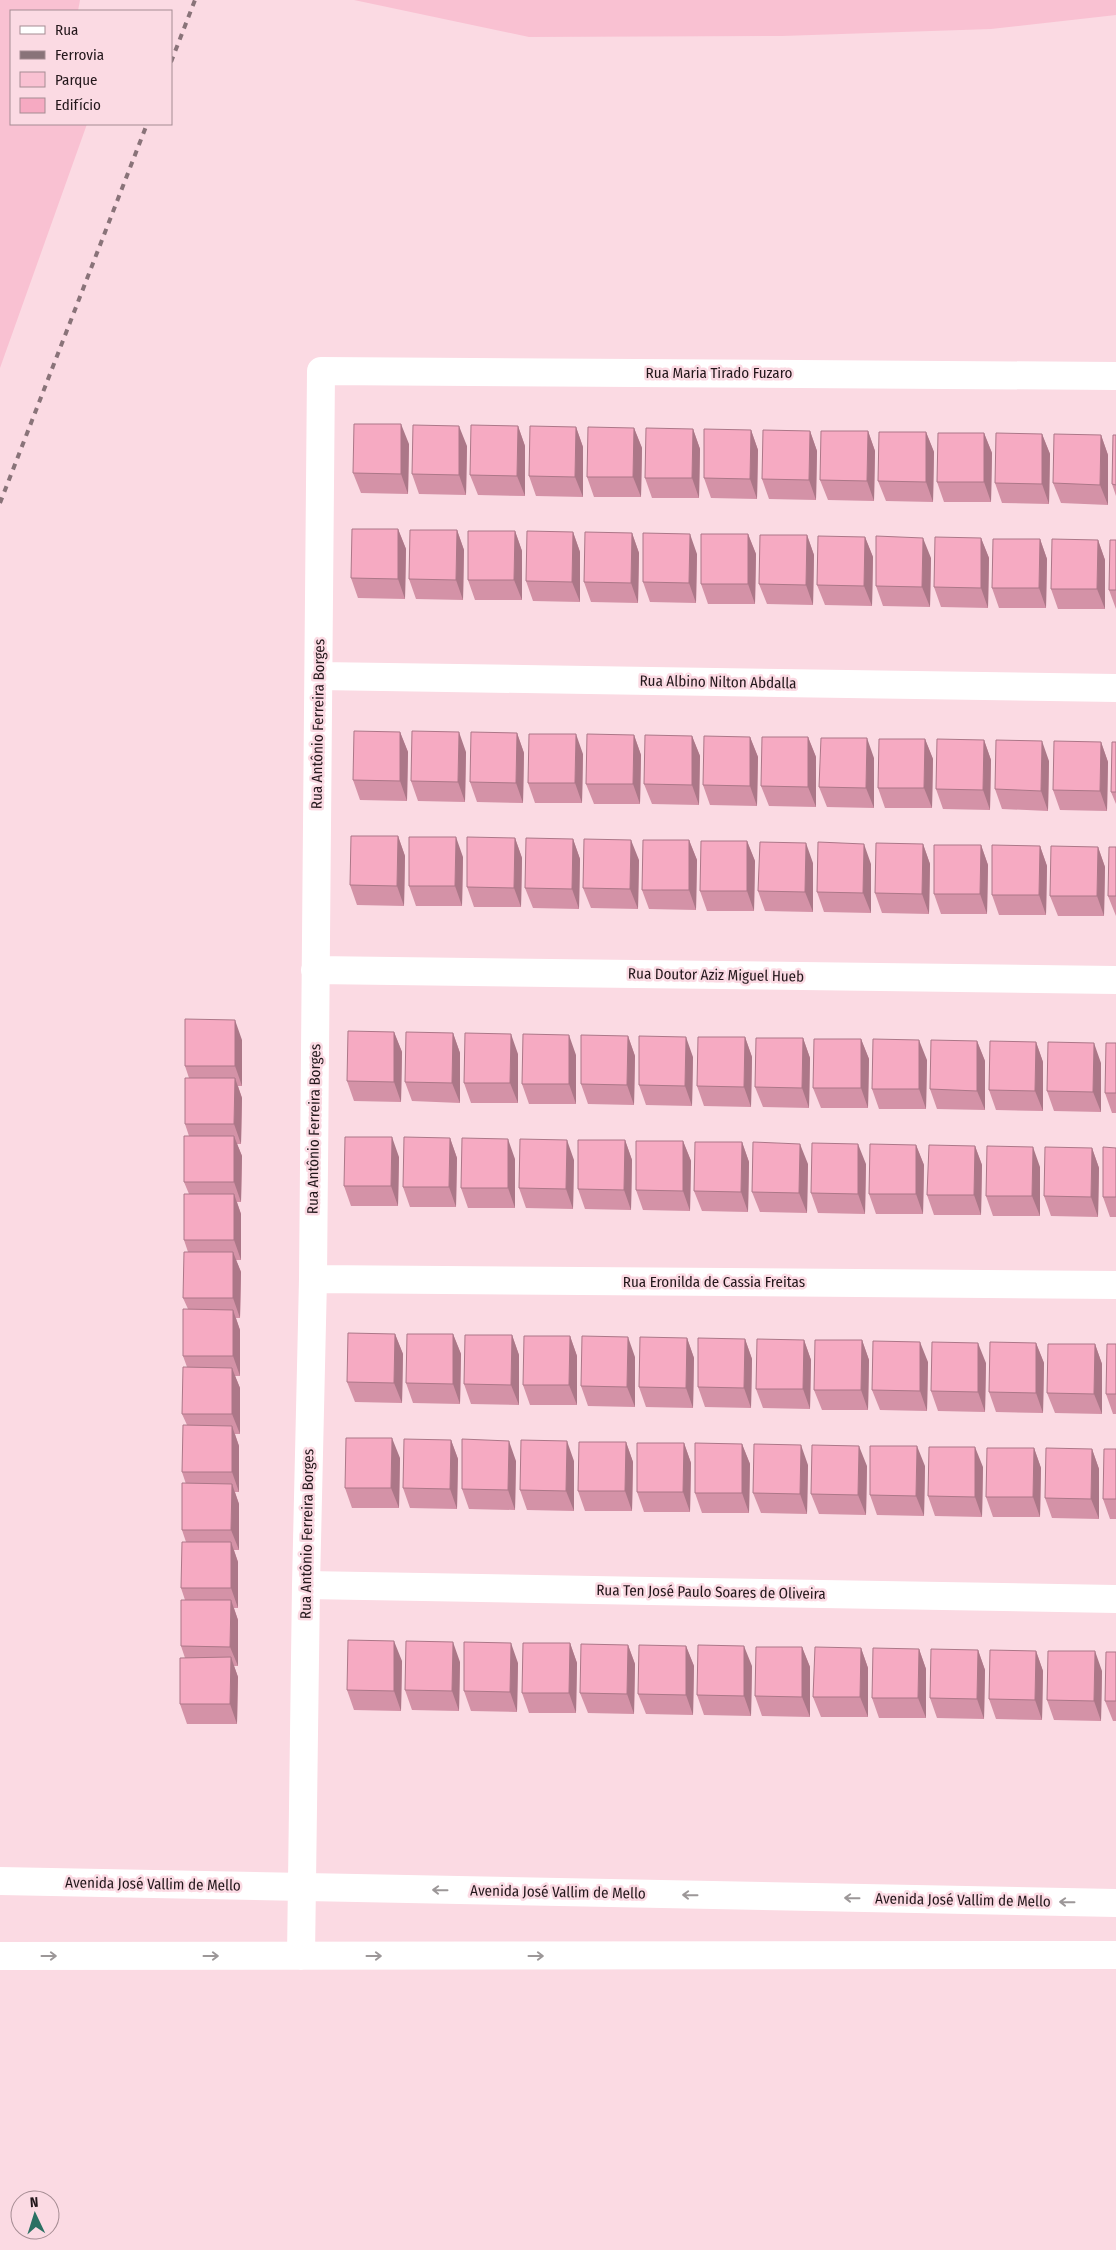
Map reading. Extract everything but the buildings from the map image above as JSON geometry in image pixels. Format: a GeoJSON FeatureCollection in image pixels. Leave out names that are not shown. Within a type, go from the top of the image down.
{"type":"FeatureCollection","features":[{"type":"Feature","properties":{"kind":"street","name":"Rua Maria Tirado Fuzaro"},"geometry":{"type":"LineString","coordinates":[[321,371],[1116,376]]}},
{"type":"Feature","properties":{"kind":"street","name":"Rua Antônio Ferreira Borges"},"geometry":{"type":"LineString","coordinates":[[301,1956],[312,1279],[321,371]]}},
{"type":"Feature","properties":{"kind":"street","name":"Rua Albino Nilton Abdalla"},"geometry":{"type":"LineString","coordinates":[[319,676],[1116,688]]}},
{"type":"Feature","properties":{"kind":"street","name":"Rua Doutor Aziz Miguel Hueb"},"geometry":{"type":"LineString","coordinates":[[315,970],[1116,980]]}},
{"type":"Feature","properties":{"kind":"street","name":"Rua Eronilda de Cassia Freitas"},"geometry":{"type":"LineString","coordinates":[[312,1279],[1116,1285]]}},
{"type":"Feature","properties":{"kind":"street","name":"Rua Ten José Paulo Soares de Oliveira"},"geometry":{"type":"LineString","coordinates":[[306,1585],[1116,1599]]}},
{"type":"Feature","properties":{"kind":"street","name":"Avenida José Vallim de Mello"},"geometry":{"type":"LineString","coordinates":[[0,1881],[1116,1903]]}},
{"type":"Feature","properties":{"kind":"street"},"geometry":{"type":"LineString","coordinates":[[0,1956],[1116,1955]]}},
{"type":"Feature","properties":{"kind":"green space"},"geometry":{"type":"Polygon","coordinates":[[[0,0],[80,0],[78,10],[10,10],[10,125],[87,125],[0,368],[0,0]]]}},
{"type":"Feature","properties":{"kind":"green space"},"geometry":{"type":"Polygon","coordinates":[[[354,0],[1116,0],[1116,15],[991,29],[782,36],[529,37],[354,0]]]}},
{"type":"Feature","properties":{"kind":"railway"},"geometry":{"type":"LineString","coordinates":[[172,59],[195,0]]}},
{"type":"Feature","properties":{"kind":"railway"},"geometry":{"type":"LineString","coordinates":[[0,503],[147,125]]}}]}
